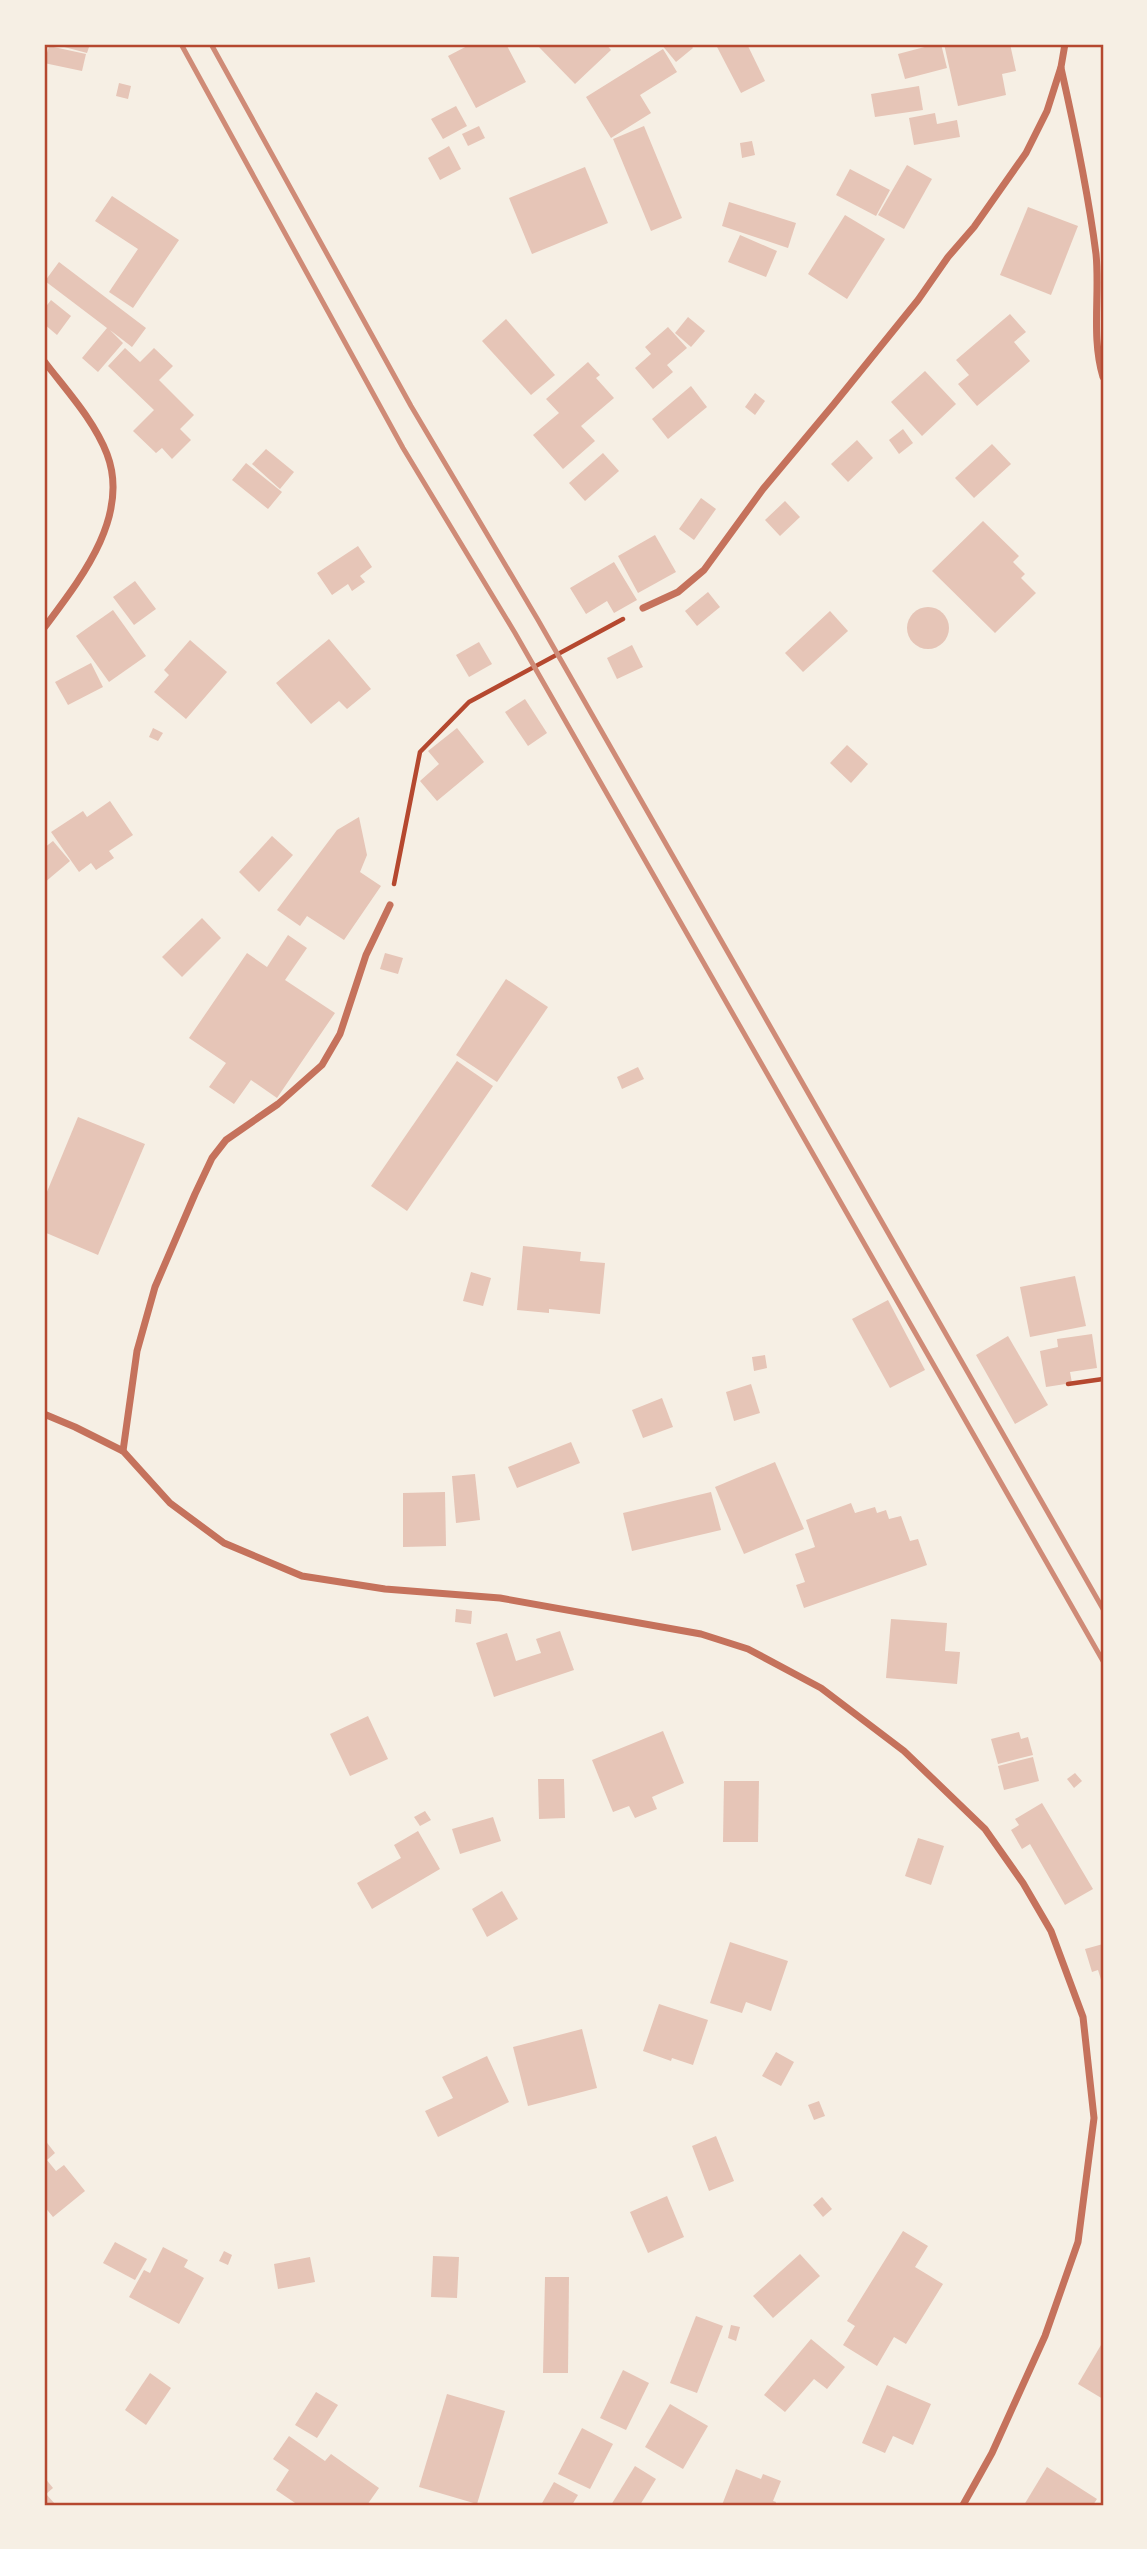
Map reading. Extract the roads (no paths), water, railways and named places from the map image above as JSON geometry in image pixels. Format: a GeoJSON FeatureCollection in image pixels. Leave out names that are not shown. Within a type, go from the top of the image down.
{"type":"FeatureCollection","features":[{"type":"Feature","properties":{"kind":"street"},"geometry":{"type":"LineString","coordinates":[[643,608],[678,592],[704,569],[763,489],[918,300],[947,257],[974,228],[1026,153],[1047,111],[1061,67],[1065,44]]}},
{"type":"Feature","properties":{"kind":"street"},"geometry":{"type":"LineString","coordinates":[[1061,67],[1082,162],[1096,255],[1097,345],[1103,377]]}},
{"type":"Feature","properties":{"kind":"street"},"geometry":{"type":"LineString","coordinates":[[44,361],[87,417],[107,455],[113,488],[108,520],[90,561],[44,628]]}},
{"type":"Feature","properties":{"kind":"street"},"geometry":{"type":"LineString","coordinates":[[123,1451],[140,1338],[155,1287],[212,1158],[226,1140],[278,1104],[322,1065],[340,1034],[366,955],[390,905]]}},
{"type":"Feature","properties":{"kind":"street"},"geometry":{"type":"LineString","coordinates":[[44,1414],[123,1451],[170,1503],[224,1543],[302,1576],[385,1589],[500,1598],[701,1634],[748,1649],[821,1688],[904,1751],[985,1829],[1023,1883],[1051,1931],[1083,2017],[1094,2118],[1077,2242],[1045,2336],[992,2453],[962,2505]]}},
{"type":"Feature","properties":{"kind":"railway"},"geometry":{"type":"LineString","coordinates":[[181,44],[403,448],[515,633],[1103,1661]]}},
{"type":"Feature","properties":{"kind":"railway"},"geometry":{"type":"LineString","coordinates":[[211,44],[411,406],[538,620],[1103,1609]]}}]}
